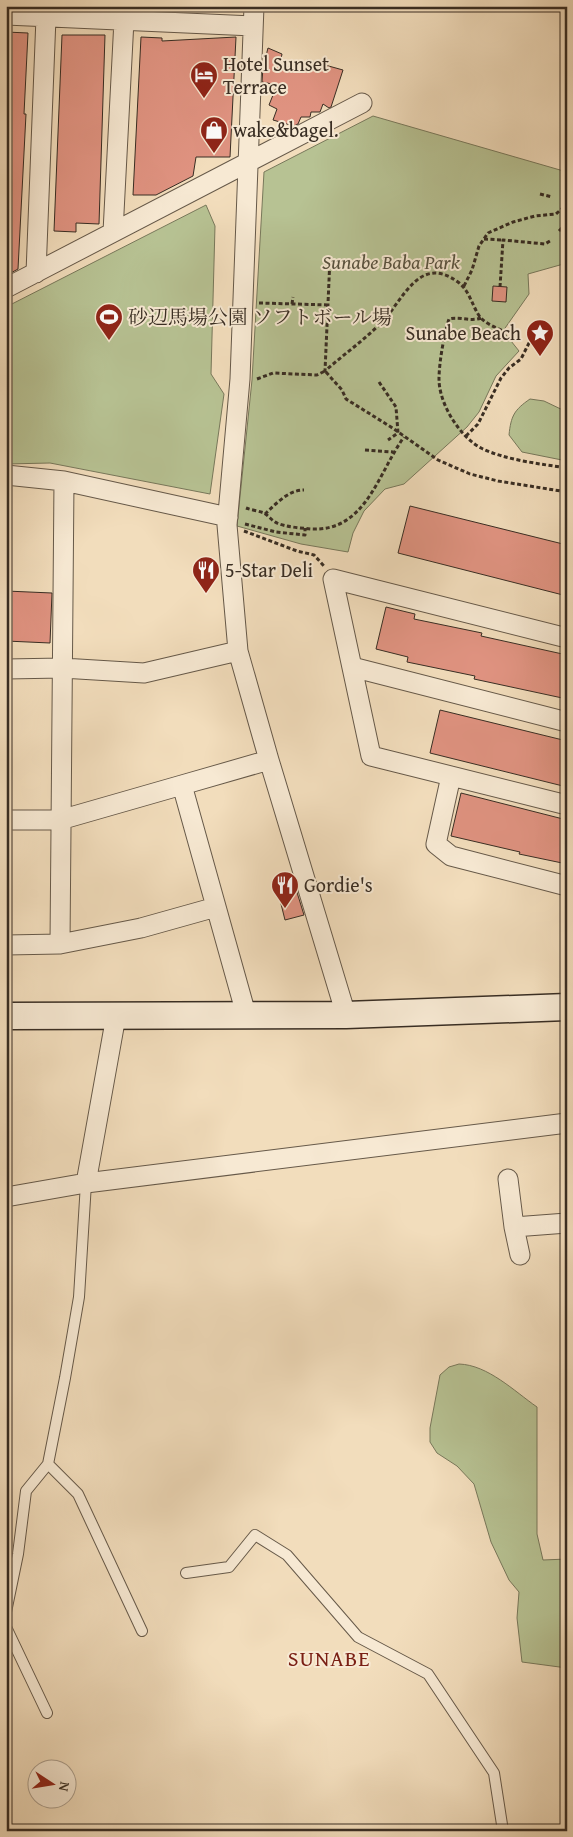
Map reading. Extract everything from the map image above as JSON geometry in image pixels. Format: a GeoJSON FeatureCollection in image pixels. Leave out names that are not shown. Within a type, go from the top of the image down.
{"type":"FeatureCollection","features":[{"type":"Feature","properties":{"kind":"street"},"geometry":{"type":"LineString","coordinates":[[254,6],[233,517],[238,651],[346,1014]]}},
{"type":"Feature","properties":{"kind":"street"},"geometry":{"type":"LineString","coordinates":[[6,15],[253,26]]}},
{"type":"Feature","properties":{"kind":"street"},"geometry":{"type":"LineString","coordinates":[[36,273],[46,17]]}},
{"type":"Feature","properties":{"kind":"street"},"geometry":{"type":"LineString","coordinates":[[113,232],[124,20]]}},
{"type":"Feature","properties":{"kind":"street"},"geometry":{"type":"LineString","coordinates":[[6,288],[248,164],[362,103]]}},
{"type":"Feature","properties":{"kind":"street"},"geometry":{"type":"LineString","coordinates":[[6,475],[64,481],[233,517]]}},
{"type":"Feature","properties":{"kind":"street"},"geometry":{"type":"LineString","coordinates":[[60,944],[64,481]]}},
{"type":"Feature","properties":{"kind":"street"},"geometry":{"type":"LineString","coordinates":[[567,638],[333,579],[371,756],[567,805]]}},
{"type":"Feature","properties":{"kind":"street"},"geometry":{"type":"LineString","coordinates":[[6,669],[62,668],[144,673],[238,651]]}},
{"type":"Feature","properties":{"kind":"street"},"geometry":{"type":"LineString","coordinates":[[352,667],[567,722]]}},
{"type":"Feature","properties":{"kind":"street"},"geometry":{"type":"LineString","coordinates":[[6,820],[60,820],[269,760]]}},
{"type":"Feature","properties":{"kind":"street"},"geometry":{"type":"LineString","coordinates":[[451,776],[436,844],[451,856],[567,886]]}},
{"type":"Feature","properties":{"kind":"street"},"geometry":{"type":"LineString","coordinates":[[182,784],[246,1014]]}},
{"type":"Feature","properties":{"kind":"street"},"geometry":{"type":"LineString","coordinates":[[6,945],[60,944],[141,928],[216,907]]}},
{"type":"Feature","properties":{"kind":"street"},"geometry":{"type":"LineString","coordinates":[[6,1016],[346,1014],[567,1007]]}},
{"type":"Feature","properties":{"kind":"street"},"geometry":{"type":"LineString","coordinates":[[86,1183],[116,1016]]}},
{"type":"Feature","properties":{"kind":"street"},"geometry":{"type":"LineString","coordinates":[[6,1196],[86,1183],[567,1123]]}},
{"type":"Feature","properties":{"kind":"street"},"geometry":{"type":"LineString","coordinates":[[508,1179],[514,1227],[520,1255]]}},
{"type":"Feature","properties":{"kind":"street"},"geometry":{"type":"LineString","coordinates":[[514,1227],[567,1223]]}},
{"type":"Feature","properties":{"kind":"lane"},"geometry":{"type":"LineString","coordinates":[[6,1612],[18,1554],[26,1491],[48,1464],[78,1297],[86,1183]]}},
{"type":"Feature","properties":{"kind":"lane"},"geometry":{"type":"LineString","coordinates":[[48,1464],[78,1494],[142,1631]]}},
{"type":"Feature","properties":{"kind":"lane"},"geometry":{"type":"LineString","coordinates":[[186,1573],[229,1567],[255,1535],[287,1555],[358,1637],[428,1674],[494,1773],[503,1831]]}},
{"type":"Feature","properties":{"kind":"lane"},"geometry":{"type":"LineString","coordinates":[[6,1627],[47,1714]]}},
{"type":"Feature","properties":{"kind":"path"},"geometry":{"type":"LineString","coordinates":[[540,194],[552,197]]}},
{"type":"Feature","properties":{"kind":"path"},"geometry":{"type":"LineString","coordinates":[[464,286],[472,270],[479,246],[488,233],[499,227],[535,216],[556,214],[567,204]]}},
{"type":"Feature","properties":{"kind":"path"},"geometry":{"type":"LineString","coordinates":[[559,231],[567,223]]}},
{"type":"Feature","properties":{"kind":"path"},"geometry":{"type":"LineString","coordinates":[[484,239],[545,244],[550,241]]}},
{"type":"Feature","properties":{"kind":"path"},"geometry":{"type":"LineString","coordinates":[[500,287],[503,240]]}},
{"type":"Feature","properties":{"kind":"path"},"geometry":{"type":"LineString","coordinates":[[330,258],[325,371],[342,390],[346,399],[438,460],[470,474],[498,481],[567,492]]}},
{"type":"Feature","properties":{"kind":"path"},"geometry":{"type":"LineString","coordinates":[[240,379],[256,380],[273,373],[318,375],[378,326],[408,288],[419,278],[432,273],[448,275],[464,286],[481,318],[503,331]]}},
{"type":"Feature","properties":{"kind":"path"},"geometry":{"type":"LineString","coordinates":[[292,304],[293,297]]}},
{"type":"Feature","properties":{"kind":"path"},"geometry":{"type":"LineString","coordinates":[[243,303],[329,305]]}},
{"type":"Feature","properties":{"kind":"path"},"geometry":{"type":"LineString","coordinates":[[481,318],[474,320],[449,319],[446,328],[439,380],[442,396],[450,415],[457,427],[466,436],[479,447],[494,454],[567,468]]}},
{"type":"Feature","properties":{"kind":"path"},"geometry":{"type":"LineString","coordinates":[[466,436],[478,424],[501,378],[521,358],[530,341]]}},
{"type":"Feature","properties":{"kind":"path"},"geometry":{"type":"LineString","coordinates":[[379,382],[396,407],[398,432]]}},
{"type":"Feature","properties":{"kind":"path"},"geometry":{"type":"LineString","coordinates":[[388,440],[398,432]]}},
{"type":"Feature","properties":{"kind":"path"},"geometry":{"type":"LineString","coordinates":[[265,514],[276,523],[305,528],[329,528],[345,521],[360,510],[371,495],[393,452],[404,437]]}},
{"type":"Feature","properties":{"kind":"path"},"geometry":{"type":"LineString","coordinates":[[366,450],[393,452]]}},
{"type":"Feature","properties":{"kind":"path"},"geometry":{"type":"LineString","coordinates":[[233,517],[265,514],[285,497],[297,490],[304,490]]}},
{"type":"Feature","properties":{"kind":"path"},"geometry":{"type":"LineString","coordinates":[[233,517],[250,526],[289,534],[305,535],[305,528]]}},
{"type":"Feature","properties":{"kind":"path"},"geometry":{"type":"LineString","coordinates":[[233,517],[297,551],[314,555],[333,579]]}},
{"type":"Feature","properties":{"kind":"green space","name":"Sunabe Baba Park"},"geometry":{"type":"Polygon","coordinates":[[[373,116],[567,172],[567,263],[528,274],[529,294],[503,331],[519,351],[496,376],[479,412],[467,427],[404,484],[385,489],[364,511],[353,533],[348,552],[301,544],[237,526],[252,380],[264,172],[373,116]]]}},
{"type":"Feature","properties":{"kind":"green space","name":"砂辺馬場公園 ソフトボール場"},"geometry":{"type":"Polygon","coordinates":[[[206,205],[215,226],[211,374],[224,394],[210,494],[50,463],[6,464],[6,307],[206,205]]]}},
{"type":"Feature","properties":{"kind":"green space"},"geometry":{"type":"Polygon","coordinates":[[[530,399],[544,401],[567,412],[567,461],[522,452],[509,435],[514,414],[530,399]]]}},
{"type":"Feature","properties":{"kind":"green space"},"geometry":{"type":"Polygon","coordinates":[[[459,1364],[470,1365],[490,1374],[537,1407],[537,1534],[543,1560],[567,1559],[567,1668],[522,1662],[517,1618],[519,1592],[509,1580],[491,1542],[474,1484],[457,1466],[437,1453],[430,1442],[430,1428],[440,1375],[449,1367],[459,1364]]]}},
{"type":"Feature","properties":{"kind":"building"},"geometry":{"type":"Polygon","coordinates":[[[6,32],[28,33],[18,269],[7,275],[6,32]]]}},
{"type":"Feature","properties":{"kind":"building"},"geometry":{"type":"Polygon","coordinates":[[[62,35],[105,35],[99,224],[76,223],[76,232],[54,231],[62,35]]]}},
{"type":"Feature","properties":{"kind":"building"},"geometry":{"type":"Polygon","coordinates":[[[141,37],[162,38],[162,41],[236,37],[230,157],[196,157],[193,176],[156,195],[133,195],[141,37]]]}},
{"type":"Feature","properties":{"kind":"building"},"geometry":{"type":"Polygon","coordinates":[[[268,48],[282,54],[280,64],[304,71],[307,60],[343,70],[331,107],[329,108],[323,104],[320,112],[311,112],[310,117],[301,117],[298,124],[294,126],[273,120],[277,109],[269,105],[277,85],[262,82],[263,67],[268,48]]]}},
{"type":"Feature","properties":{"kind":"building"},"geometry":{"type":"Polygon","coordinates":[[[493,286],[507,287],[506,302],[492,301],[493,286]]]}},
{"type":"Feature","properties":{"kind":"building"},"geometry":{"type":"Polygon","coordinates":[[[410,506],[567,545],[567,596],[398,553],[410,506]]]}},
{"type":"Feature","properties":{"kind":"building"},"geometry":{"type":"Polygon","coordinates":[[[6,591],[52,593],[50,643],[6,641],[6,591]]]}},
{"type":"Feature","properties":{"kind":"building"},"geometry":{"type":"Polygon","coordinates":[[[386,607],[415,614],[414,619],[482,633],[481,636],[567,655],[567,699],[474,679],[475,676],[407,662],[408,657],[376,649],[386,607]]]}},
{"type":"Feature","properties":{"kind":"building"},"geometry":{"type":"Polygon","coordinates":[[[440,710],[567,741],[567,787],[430,753],[440,710]]]}},
{"type":"Feature","properties":{"kind":"building"},"geometry":{"type":"Polygon","coordinates":[[[461,793],[567,820],[567,864],[519,854],[520,852],[451,836],[461,793]]]}},
{"type":"Feature","properties":{"kind":"building"},"geometry":{"type":"Polygon","coordinates":[[[291,873],[304,915],[285,920],[277,888],[282,887],[279,876],[291,873]]]}},
{"type":"Feature","properties":{"kind":"place","name":"Hotel Sunset Terrace"},"geometry":{"type":"Point","coordinates":[204,99]}},
{"type":"Feature","properties":{"kind":"place","name":"wake&bagel."},"geometry":{"type":"Point","coordinates":[214,154]}},
{"type":"Feature","properties":{"kind":"place","name":"砂辺馬場公園 ソフトボール場"},"geometry":{"type":"Point","coordinates":[109,341]}},
{"type":"Feature","properties":{"kind":"place","name":"Sunabe Beach"},"geometry":{"type":"Point","coordinates":[540,357]}},
{"type":"Feature","properties":{"kind":"place","name":"5-Star Deli"},"geometry":{"type":"Point","coordinates":[206,594]}},
{"type":"Feature","properties":{"kind":"place","name":"Gordie's"},"geometry":{"type":"Point","coordinates":[285,909]}},
{"type":"Feature","properties":{"kind":"district","name":"SUNABE"},"geometry":{"type":"Point","coordinates":[329,1658]}}]}
